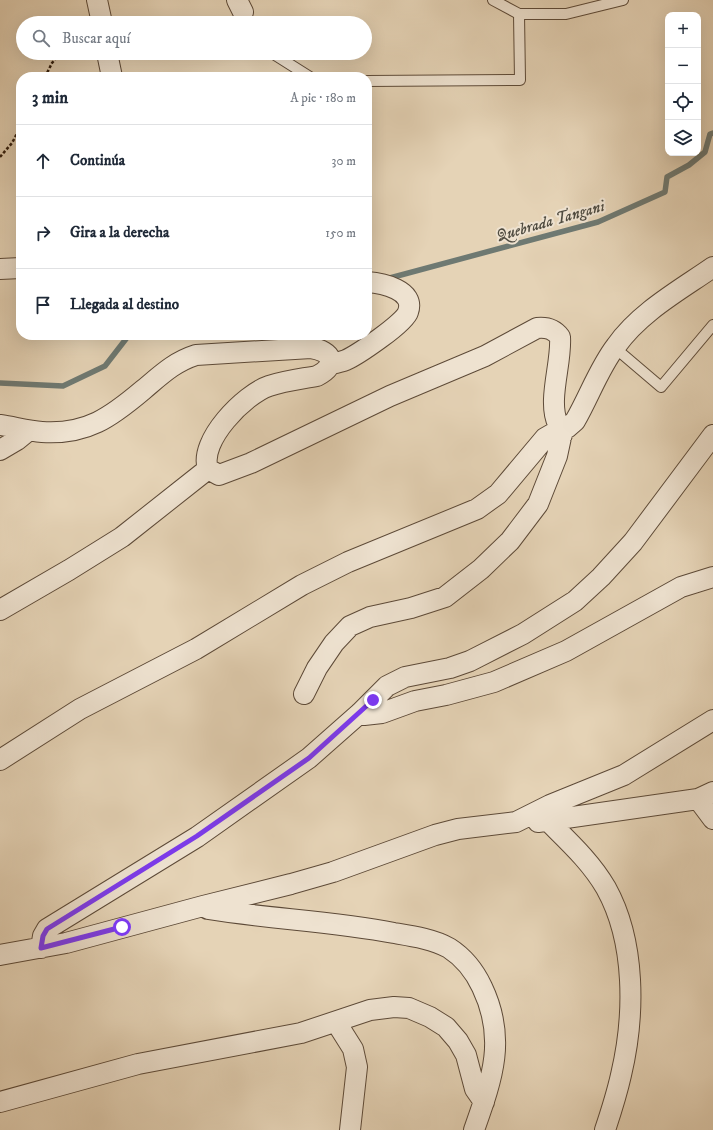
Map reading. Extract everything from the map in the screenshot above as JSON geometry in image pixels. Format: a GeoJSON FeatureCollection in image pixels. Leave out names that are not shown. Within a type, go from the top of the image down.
{"type":"FeatureCollection","features":[{"type":"Feature","properties":{"kind":"street"},"geometry":{"type":"LineString","coordinates":[[97,0],[100,16]]}},
{"type":"Feature","properties":{"kind":"street"},"geometry":{"type":"LineString","coordinates":[[109,60],[111,72]]}},
{"type":"Feature","properties":{"kind":"street"},"geometry":{"type":"LineString","coordinates":[[0,760],[80,709],[196,649],[302,585],[348,562],[477,509],[498,494],[545,438],[552,434],[562,432],[575,421],[614,347],[637,323],[713,266]]}},
{"type":"Feature","properties":{"kind":"street"},"geometry":{"type":"LineString","coordinates":[[0,269],[16,268]]}},
{"type":"Feature","properties":{"kind":"street"},"geometry":{"type":"LineString","coordinates":[[331,364],[346,360],[361,351],[401,322],[408,313],[409,305],[403,294],[383,284],[372,283]]}},
{"type":"Feature","properties":{"kind":"street"},"geometry":{"type":"LineString","coordinates":[[0,425],[17,427],[28,431],[43,432],[76,430],[100,422],[123,407],[182,359],[196,355],[311,348],[326,353],[331,359],[331,364],[328,369],[317,376],[268,386],[243,403],[220,426],[212,438],[206,453],[205,463],[208,468],[219,475],[234,470],[390,396],[485,356],[537,328],[548,328],[560,338],[561,353],[554,414],[562,432],[557,456],[538,504],[510,541],[481,569],[445,597],[411,608],[370,617],[350,626],[334,643],[317,668],[304,694]]}},
{"type":"Feature","properties":{"kind":"street"},"geometry":{"type":"LineString","coordinates":[[0,450],[17,440],[28,431]]}},
{"type":"Feature","properties":{"kind":"street"},"geometry":{"type":"LineString","coordinates":[[41,948],[43,936],[47,929],[197,836],[309,758],[360,713],[387,686],[405,677],[450,668],[470,661],[523,634],[575,601],[601,577],[633,542],[713,435]]}},
{"type":"Feature","properties":{"kind":"street"},"geometry":{"type":"LineString","coordinates":[[0,610],[70,570],[122,537],[208,468]]}},
{"type":"Feature","properties":{"kind":"street"},"geometry":{"type":"LineString","coordinates":[[360,713],[364,716],[382,713],[415,701],[494,682],[566,651],[681,587],[713,577]]}},
{"type":"Feature","properties":{"kind":"street"},"geometry":{"type":"LineString","coordinates":[[516,822],[550,805],[624,775],[713,720]]}},
{"type":"Feature","properties":{"kind":"street"},"geometry":{"type":"LineString","coordinates":[[0,955],[41,948],[291,884],[333,872],[435,835],[458,829],[516,822],[548,821],[706,795],[713,819]]}},
{"type":"Feature","properties":{"kind":"street"},"geometry":{"type":"LineString","coordinates":[[548,821],[587,861],[600,878],[614,905],[624,940],[629,989],[627,1044],[621,1075],[605,1130]]}},
{"type":"Feature","properties":{"kind":"street"},"geometry":{"type":"LineString","coordinates":[[203,906],[217,911],[375,929],[426,939],[449,948],[463,960],[477,978],[488,1000],[494,1018],[496,1042],[492,1072],[484,1102],[474,1130]]}},
{"type":"Feature","properties":{"kind":"street"},"geometry":{"type":"LineString","coordinates":[[0,1102],[138,1064],[301,1033],[370,1010],[394,1007],[409,1008],[430,1016],[446,1027],[458,1040],[466,1055],[475,1089],[484,1102]]}},
{"type":"Feature","properties":{"kind":"street"},"geometry":{"type":"LineString","coordinates":[[336,1022],[353,1049],[356,1067],[350,1130]]}},
{"type":"Feature","properties":{"kind":"lane"},"geometry":{"type":"LineString","coordinates":[[493,0],[519,14],[566,14],[623,0]]}},
{"type":"Feature","properties":{"kind":"lane"},"geometry":{"type":"LineString","coordinates":[[372,81],[520,80],[519,14]]}},
{"type":"Feature","properties":{"kind":"lane"},"geometry":{"type":"LineString","coordinates":[[283,60],[302,72]]}},
{"type":"Feature","properties":{"kind":"lane"},"geometry":{"type":"LineString","coordinates":[[614,347],[661,388],[713,325]]}},
{"type":"Feature","properties":{"kind":"path"},"geometry":{"type":"LineString","coordinates":[[48,72],[54,60]]}},
{"type":"Feature","properties":{"kind":"path"},"geometry":{"type":"LineString","coordinates":[[0,157],[12,144],[16,136]]}},
{"type":"Feature","properties":{"kind":"waterway","name":"Quebrada Tangani"},"geometry":{"type":"LineString","coordinates":[[386,279],[598,222],[665,192],[667,177],[689,165],[705,152],[710,134],[713,133]]}},
{"type":"Feature","properties":{"kind":"waterway","name":"Quebrada Tangani"},"geometry":{"type":"LineString","coordinates":[[0,383],[63,386],[105,366],[125,340]]}},
{"type":"Feature","properties":{"kind":"route"},"geometry":{"type":"LineString","coordinates":[[122,927],[66,943],[41,948],[41,942],[47,929],[197,836],[309,758],[373,700]]}}]}
